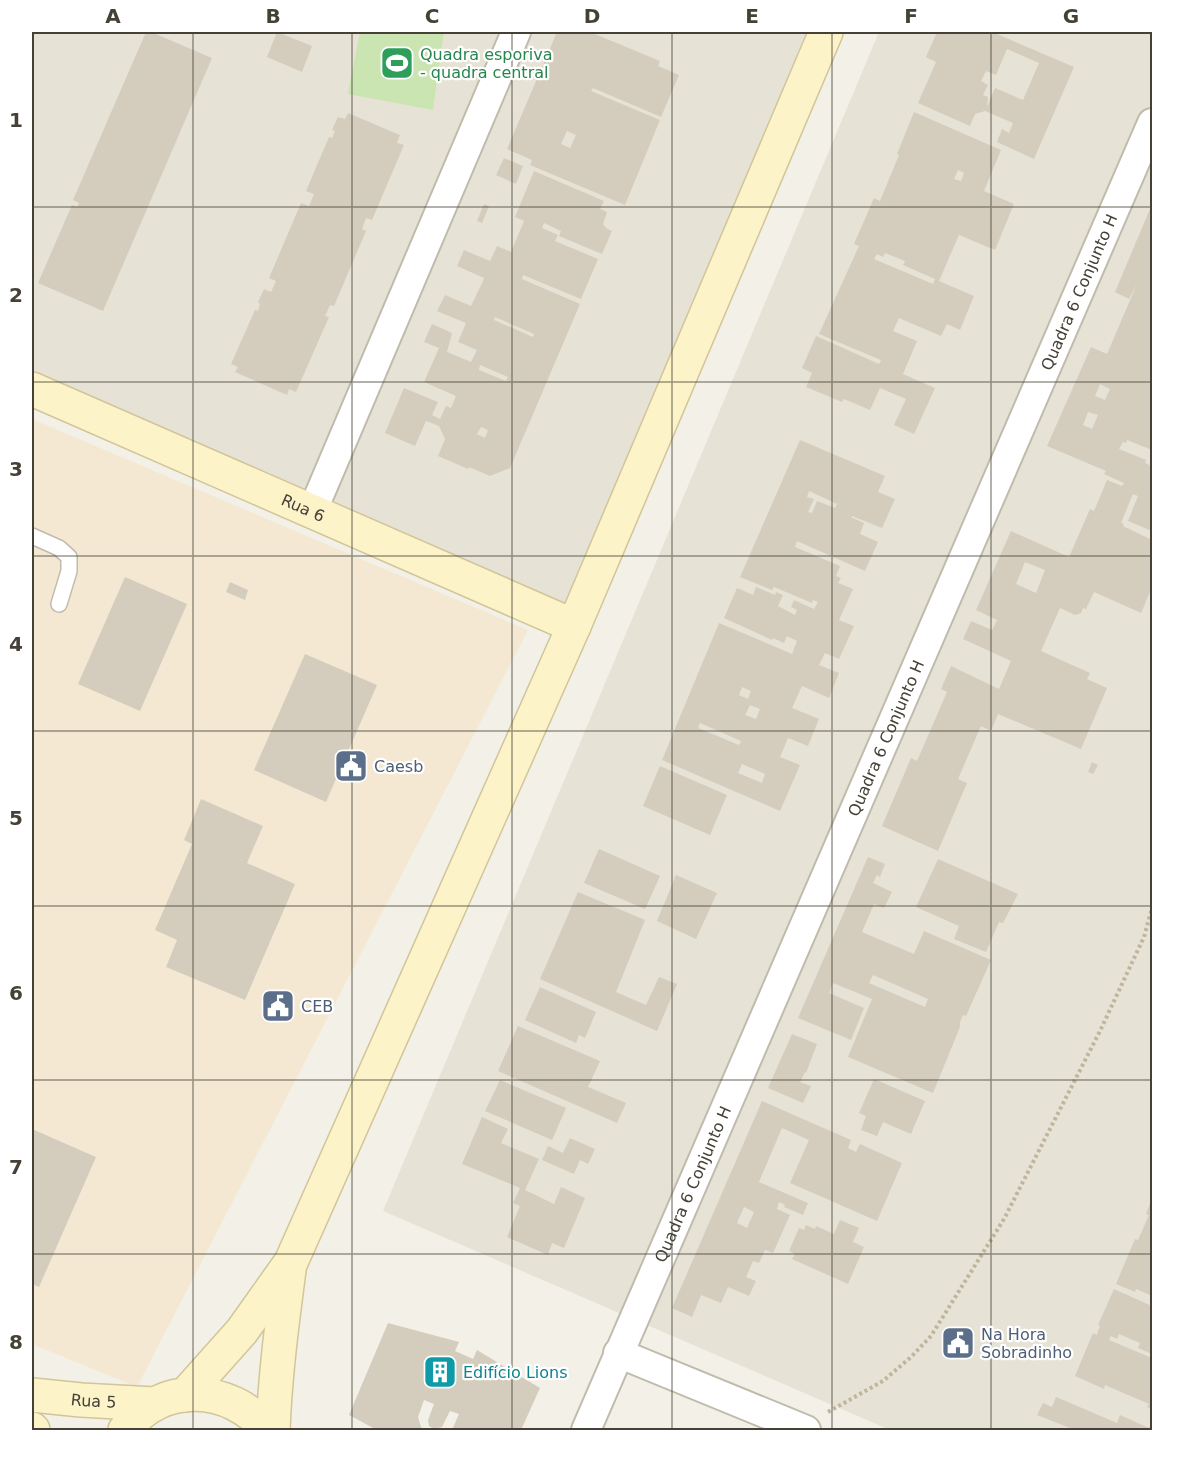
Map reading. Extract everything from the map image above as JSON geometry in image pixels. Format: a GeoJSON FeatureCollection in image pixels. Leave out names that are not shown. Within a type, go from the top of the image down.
{"type":"FeatureCollection","features":[{"type":"Feature","properties":{"kind":"street"},"geometry":{"type":"LineString","coordinates":[[312,512],[516,32]]}},
{"type":"Feature","properties":{"kind":"street"},"geometry":{"type":"LineString","coordinates":[[125,1431],[131,1421],[169,1399],[243,1331],[291,1262],[574,626],[826,32]]}},
{"type":"Feature","properties":{"kind":"street","name":"Quadra 6 Conjunto H"},"geometry":{"type":"LineString","coordinates":[[586,1431],[1152,123]]}},
{"type":"Feature","properties":{"kind":"street","name":"Rua 6"},"geometry":{"type":"LineString","coordinates":[[32,389],[574,626]]}},
{"type":"Feature","properties":{"kind":"street"},"geometry":{"type":"LineString","coordinates":[[273,1431],[279,1337],[291,1262]]}},
{"type":"Feature","properties":{"kind":"street"},"geometry":{"type":"LineString","coordinates":[[618,1353],[802,1429]]}},
{"type":"Feature","properties":{"kind":"street","name":"Rua 5"},"geometry":{"type":"LineString","coordinates":[[32,1395],[81,1400],[169,1399],[210,1395],[235,1403],[256,1417],[267,1431]]}},
{"type":"Feature","properties":{"kind":"lane"},"geometry":{"type":"LineString","coordinates":[[32,536],[59,548],[69,557],[69,571],[59,604]]}},
{"type":"Feature","properties":{"kind":"path"},"geometry":{"type":"LineString","coordinates":[[802,1429],[883,1381],[932,1336],[1015,1198],[1100,1031],[1144,937],[1152,908]]}},
{"type":"Feature","properties":{"kind":"shaded area"},"geometry":{"type":"Polygon","coordinates":[[[32,32],[813,32],[557,628],[32,401],[32,32]]]}},
{"type":"Feature","properties":{"kind":"shaded area"},"geometry":{"type":"Polygon","coordinates":[[[879,32],[1152,32],[1152,1430],[890,1430],[383,1211],[879,32]]]}},
{"type":"Feature","properties":{"kind":"shaded area"},"geometry":{"type":"Polygon","coordinates":[[[32,419],[528,630],[137,1387],[32,1344],[32,419]]]}},
{"type":"Feature","properties":{"kind":"green space","name":"Quadra esporiva - quadra central"},"geometry":{"type":"Polygon","coordinates":[[[360,32],[444,32],[433,110],[348,94],[360,32]]]}},
{"type":"Feature","properties":{"kind":"building"},"geometry":{"type":"Polygon","coordinates":[[[146,32],[151,32],[212,58],[103,311],[38,283],[72,205],[77,207],[79,203],[73,200],[146,32]]]}},
{"type":"Feature","properties":{"kind":"building"},"geometry":{"type":"Polygon","coordinates":[[[277,32],[312,46],[302,72],[267,57],[277,32]]]}},
{"type":"Feature","properties":{"kind":"building"},"geometry":{"type":"Polygon","coordinates":[[[557,32],[590,32],[660,61],[658,66],[679,75],[661,117],[593,88],[591,91],[660,120],[625,205],[530,165],[532,160],[507,149],[557,32]],[[567,131],[561,144],[570,148],[576,135],[567,131]]]}},
{"type":"Feature","properties":{"kind":"building"},"geometry":{"type":"Polygon","coordinates":[[[937,32],[992,32],[1074,67],[1034,159],[997,142],[1002,129],[1009,133],[1013,123],[985,111],[975,114],[970,126],[918,103],[936,62],[926,57],[937,32]],[[1007,49],[996,75],[986,71],[981,81],[988,85],[983,95],[988,97],[987,107],[995,88],[1023,100],[1039,63],[1007,49]]]}},
{"type":"Feature","properties":{"kind":"building"},"geometry":{"type":"Polygon","coordinates":[[[914,112],[1001,150],[984,191],[1014,204],[995,250],[959,235],[939,281],[974,296],[960,330],[947,324],[941,336],[899,318],[893,331],[917,341],[903,374],[935,388],[914,434],[894,425],[906,399],[880,388],[870,410],[844,399],[842,402],[806,387],[812,373],[802,368],[816,336],[879,364],[881,360],[819,334],[859,246],[854,244],[874,198],[880,201],[899,155],[897,154],[914,112]],[[958,170],[954,179],[961,181],[964,173],[958,170]],[[885,253],[883,257],[877,254],[874,259],[933,284],[935,279],[903,265],[905,261],[885,253]]]}},
{"type":"Feature","properties":{"kind":"building"},"geometry":{"type":"Polygon","coordinates":[[[348,113],[400,135],[397,143],[404,145],[372,220],[366,218],[362,229],[366,231],[334,306],[330,305],[325,316],[329,317],[296,392],[289,389],[287,395],[235,372],[238,367],[231,364],[255,310],[258,311],[260,304],[258,302],[264,289],[271,292],[276,281],[269,278],[301,203],[309,206],[314,194],[306,191],[329,137],[332,138],[335,131],[332,130],[338,117],[345,119],[348,113]]]}},
{"type":"Feature","properties":{"kind":"building"},"geometry":{"type":"Polygon","coordinates":[[[504,158],[523,166],[516,184],[496,175],[504,158]]]}},
{"type":"Feature","properties":{"kind":"building"},"geometry":{"type":"Polygon","coordinates":[[[534,171],[604,201],[600,209],[607,212],[603,224],[612,231],[602,254],[559,236],[561,231],[544,223],[542,228],[558,235],[555,241],[598,259],[581,299],[523,275],[522,279],[580,304],[510,468],[490,476],[438,456],[445,439],[439,426],[426,421],[415,446],[385,433],[404,388],[438,402],[432,415],[440,419],[446,406],[451,408],[456,396],[424,382],[439,348],[424,342],[432,324],[452,333],[447,352],[471,362],[477,350],[458,342],[466,323],[437,311],[445,295],[471,306],[484,278],[457,266],[464,250],[490,261],[497,246],[511,252],[524,221],[515,217],[534,171]],[[495,317],[494,320],[533,337],[534,334],[495,317]],[[480,365],[479,370],[506,381],[508,377],[480,365]],[[481,427],[477,434],[485,438],[488,430],[481,427]]]}},
{"type":"Feature","properties":{"kind":"building"},"geometry":{"type":"Polygon","coordinates":[[[484,204],[489,206],[482,223],[477,221],[484,204]]]}},
{"type":"Feature","properties":{"kind":"building"},"geometry":{"type":"Polygon","coordinates":[[[1152,204],[1152,450],[1127,440],[1119,449],[1146,460],[1145,463],[1152,466],[1152,531],[1128,521],[1138,496],[1133,494],[1121,523],[1152,540],[1152,587],[1141,613],[1094,592],[1086,609],[1083,608],[1081,613],[1075,615],[1060,608],[1041,651],[1090,673],[1087,679],[1107,688],[1081,749],[998,714],[991,731],[981,726],[958,779],[967,783],[938,851],[882,826],[911,758],[917,761],[947,692],[941,689],[951,666],[999,689],[1011,661],[963,639],[971,621],[992,630],[997,620],[976,610],[1011,531],[1069,557],[1090,509],[1094,511],[1107,480],[1122,486],[1124,483],[1104,474],[1106,471],[1047,446],[1091,347],[1107,354],[1137,284],[1129,299],[1115,292],[1152,204]],[[1100,384],[1095,396],[1105,400],[1110,389],[1100,384]],[[1088,412],[1083,425],[1092,429],[1098,415],[1088,412]],[[1025,562],[1016,584],[1036,593],[1045,570],[1025,562]]]}},
{"type":"Feature","properties":{"kind":"building"},"geometry":{"type":"Polygon","coordinates":[[[800,440],[885,476],[878,492],[895,499],[882,528],[851,517],[864,523],[860,534],[878,542],[865,571],[797,541],[795,547],[840,566],[836,576],[841,578],[838,583],[853,589],[839,620],[854,626],[839,659],[825,653],[819,665],[839,673],[829,698],[802,686],[792,708],[819,719],[808,746],[788,738],[780,757],[800,765],[780,811],[662,760],[719,623],[792,654],[797,641],[787,636],[784,643],[773,638],[772,640],[724,618],[737,588],[753,595],[756,587],[775,595],[776,592],[783,595],[778,606],[795,615],[797,610],[791,607],[794,600],[814,609],[818,602],[813,600],[812,603],[774,587],[772,590],[740,577],[800,440]],[[809,491],[807,497],[814,499],[808,512],[812,513],[817,501],[835,508],[837,504],[809,491]],[[742,687],[739,695],[748,699],[751,691],[742,687]],[[750,705],[745,715],[756,719],[760,709],[750,705]],[[700,723],[698,728],[739,745],[741,741],[700,723]],[[742,764],[738,773],[762,783],[765,774],[742,764]]]}},
{"type":"Feature","properties":{"kind":"building"},"geometry":{"type":"Polygon","coordinates":[[[125,577],[187,604],[140,711],[78,684],[125,577]]]}},
{"type":"Feature","properties":{"kind":"building"},"geometry":{"type":"Polygon","coordinates":[[[230,582],[248,590],[245,600],[226,592],[230,582]]]}},
{"type":"Feature","properties":{"kind":"building"},"geometry":{"type":"Polygon","coordinates":[[[305,654],[377,685],[326,802],[254,770],[305,654]]]}},
{"type":"Feature","properties":{"kind":"building"},"geometry":{"type":"Polygon","coordinates":[[[1092,762],[1098,765],[1093,774],[1088,772],[1092,762]]]}},
{"type":"Feature","properties":{"kind":"building"},"geometry":{"type":"Polygon","coordinates":[[[660,766],[727,795],[710,835],[643,806],[660,766]]]}},
{"type":"Feature","properties":{"kind":"building"},"geometry":{"type":"Polygon","coordinates":[[[201,799],[263,826],[247,863],[295,884],[245,1000],[166,967],[177,940],[155,930],[192,844],[184,840],[201,799]]]}},
{"type":"Feature","properties":{"kind":"building"},"geometry":{"type":"Polygon","coordinates":[[[599,849],[660,876],[645,909],[584,883],[599,849]]]}},
{"type":"Feature","properties":{"kind":"building"},"geometry":{"type":"Polygon","coordinates":[[[868,857],[885,864],[880,877],[877,875],[873,883],[892,892],[884,908],[874,904],[862,932],[914,954],[924,931],[991,960],[966,1016],[963,1015],[933,1093],[848,1057],[872,999],[833,983],[829,993],[864,1008],[851,1040],[798,1018],[868,857]],[[873,975],[869,983],[925,1007],[928,999],[873,975]]]}},
{"type":"Feature","properties":{"kind":"building"},"geometry":{"type":"Polygon","coordinates":[[[938,859],[1018,894],[1003,923],[999,922],[986,952],[954,939],[959,926],[916,907],[938,859]]]}},
{"type":"Feature","properties":{"kind":"building"},"geometry":{"type":"Polygon","coordinates":[[[676,875],[717,893],[696,939],[657,921],[676,875]]]}},
{"type":"Feature","properties":{"kind":"building"},"geometry":{"type":"Polygon","coordinates":[[[578,892],[645,920],[616,992],[646,1005],[659,977],[677,984],[657,1031],[540,979],[578,892]]]}},
{"type":"Feature","properties":{"kind":"building"},"geometry":{"type":"Polygon","coordinates":[[[540,987],[596,1012],[585,1038],[579,1035],[576,1043],[525,1020],[540,987]]]}},
{"type":"Feature","properties":{"kind":"building"},"geometry":{"type":"Polygon","coordinates":[[[518,1026],[600,1061],[588,1087],[626,1103],[617,1123],[498,1071],[518,1026]]]}},
{"type":"Feature","properties":{"kind":"building"},"geometry":{"type":"Polygon","coordinates":[[[792,1034],[817,1044],[806,1073],[800,1082],[811,1086],[803,1103],[768,1088],[792,1034]]]}},
{"type":"Feature","properties":{"kind":"building"},"geometry":{"type":"Polygon","coordinates":[[[874,1079],[925,1101],[911,1134],[883,1122],[877,1136],[861,1130],[866,1116],[859,1113],[874,1079]]]}},
{"type":"Feature","properties":{"kind":"building"},"geometry":{"type":"Polygon","coordinates":[[[500,1080],[566,1108],[552,1140],[485,1111],[500,1080]]]}},
{"type":"Feature","properties":{"kind":"building"},"geometry":{"type":"Polygon","coordinates":[[[762,1101],[851,1140],[848,1148],[856,1152],[860,1144],[902,1163],[877,1221],[790,1183],[809,1140],[782,1128],[759,1182],[808,1203],[803,1215],[784,1207],[785,1205],[779,1202],[777,1209],[790,1215],[773,1253],[765,1250],[759,1263],[753,1261],[746,1277],[756,1281],[749,1296],[728,1287],[721,1303],[701,1295],[692,1317],[672,1308],[762,1101]],[[744,1207],[737,1223],[747,1228],[754,1212],[744,1207]]]}},
{"type":"Feature","properties":{"kind":"building"},"geometry":{"type":"Polygon","coordinates":[[[482,1117],[508,1129],[501,1143],[539,1159],[525,1190],[554,1204],[561,1187],[585,1198],[564,1248],[552,1243],[548,1255],[507,1237],[520,1206],[513,1203],[520,1188],[462,1164],[482,1117]]]}},
{"type":"Feature","properties":{"kind":"building"},"geometry":{"type":"Polygon","coordinates":[[[32,1129],[96,1157],[39,1287],[32,1284],[32,1172],[34,1166],[32,1165],[32,1129]]]}},
{"type":"Feature","properties":{"kind":"building"},"geometry":{"type":"Polygon","coordinates":[[[570,1138],[595,1149],[588,1164],[580,1160],[574,1174],[542,1160],[548,1146],[563,1153],[570,1138]]]}},
{"type":"Feature","properties":{"kind":"building"},"geometry":{"type":"Polygon","coordinates":[[[1152,1198],[1152,1296],[1116,1284],[1135,1239],[1138,1240],[1149,1215],[1146,1214],[1152,1198]]]}},
{"type":"Feature","properties":{"kind":"building"},"geometry":{"type":"Polygon","coordinates":[[[840,1220],[859,1228],[853,1242],[864,1247],[848,1284],[792,1259],[795,1254],[789,1251],[799,1228],[804,1230],[806,1225],[815,1229],[816,1226],[834,1234],[840,1220]]]}},
{"type":"Feature","properties":{"kind":"building"},"geometry":{"type":"Polygon","coordinates":[[[1114,1289],[1152,1306],[1152,1354],[1138,1348],[1140,1343],[1119,1334],[1117,1339],[1111,1336],[1109,1340],[1152,1358],[1152,1409],[1147,1407],[1149,1404],[1105,1385],[1104,1389],[1075,1376],[1093,1333],[1097,1335],[1100,1326],[1098,1325],[1114,1289]]]}},
{"type":"Feature","properties":{"kind":"building","name":"Edifício Lions"},"geometry":{"type":"Polygon","coordinates":[[[388,1323],[459,1342],[455,1351],[473,1359],[477,1350],[540,1388],[521,1430],[452,1430],[459,1414],[450,1411],[442,1427],[434,1429],[429,1426],[428,1420],[434,1404],[424,1400],[418,1417],[422,1430],[377,1430],[349,1415],[388,1323]]]}},
{"type":"Feature","properties":{"kind":"building"},"geometry":{"type":"Polygon","coordinates":[[[1056,1397],[1117,1423],[1120,1415],[1149,1428],[1152,1421],[1152,1430],[1075,1430],[1037,1415],[1043,1403],[1052,1407],[1056,1397]]]}},
{"type":"Feature","properties":{"kind":"place","name":"Quadra esporiva - quadra central"},"geometry":{"type":"Point","coordinates":[397,63]}},
{"type":"Feature","properties":{"kind":"place","name":"Caesb"},"geometry":{"type":"Point","coordinates":[351,766]}},
{"type":"Feature","properties":{"kind":"place","name":"CEB"},"geometry":{"type":"Point","coordinates":[278,1006]}},
{"type":"Feature","properties":{"kind":"place","name":"Na Hora Sobradinho"},"geometry":{"type":"Point","coordinates":[958,1343]}},
{"type":"Feature","properties":{"kind":"place","name":"Edifício Lions"},"geometry":{"type":"Point","coordinates":[440,1372]}}]}
